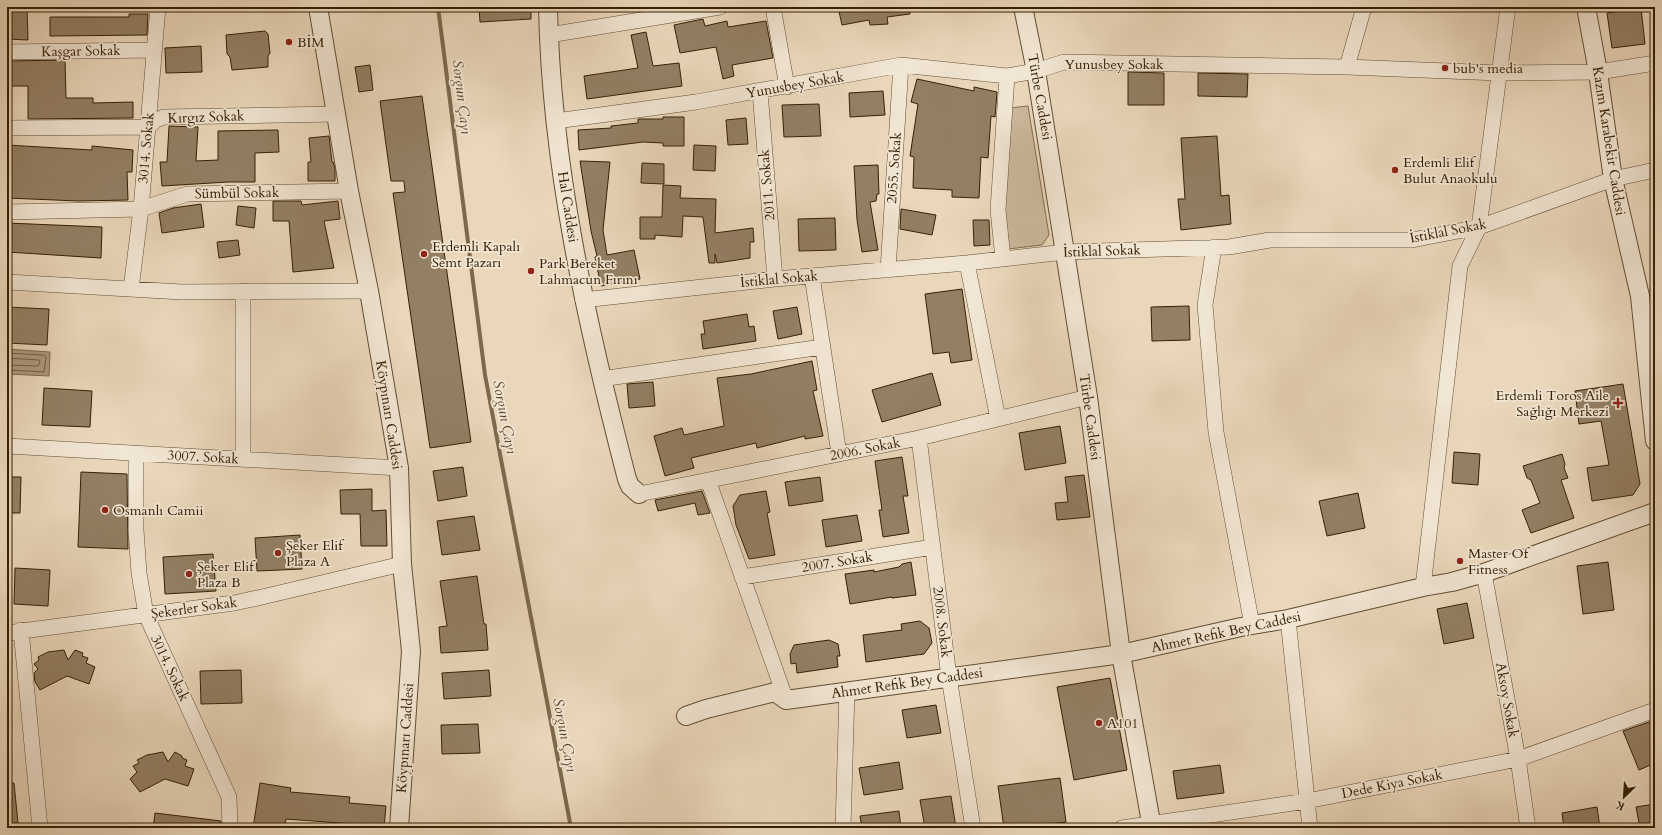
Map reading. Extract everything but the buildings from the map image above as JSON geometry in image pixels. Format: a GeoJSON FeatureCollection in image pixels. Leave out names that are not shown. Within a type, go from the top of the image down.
{"type":"FeatureCollection","features":[{"type":"Feature","properties":{"kind":"street","name":"3014. Sokak"},"geometry":{"type":"LineString","coordinates":[[131,289],[141,209],[158,7]]}},
{"type":"Feature","properties":{"kind":"street","name":"Köypınarı Caddesi"},"geometry":{"type":"LineString","coordinates":[[318,7],[349,191],[369,291],[399,468],[402,564],[411,651],[399,828]]}},
{"type":"Feature","properties":{"kind":"street","name":"Hal Caddesi"},"geometry":{"type":"LineString","coordinates":[[548,7],[556,121],[583,300],[626,479],[630,486],[639,494]]}},
{"type":"Feature","properties":{"kind":"street"},"geometry":{"type":"LineString","coordinates":[[549,35],[720,7]]}},
{"type":"Feature","properties":{"kind":"street"},"geometry":{"type":"LineString","coordinates":[[773,7],[787,86]]}},
{"type":"Feature","properties":{"kind":"street","name":"Türbe Caddesi"},"geometry":{"type":"LineString","coordinates":[[1023,7],[1036,71],[1088,397],[1121,654],[1152,825]]}},
{"type":"Feature","properties":{"kind":"street"},"geometry":{"type":"LineString","coordinates":[[1347,67],[1364,7]]}},
{"type":"Feature","properties":{"kind":"street"},"geometry":{"type":"LineString","coordinates":[[1423,587],[1460,266],[1479,227],[1508,7]]}},
{"type":"Feature","properties":{"kind":"street","name":"Kazım Karabekir Caddesi"},"geometry":{"type":"LineString","coordinates":[[1586,7],[1598,72],[1613,180],[1640,296],[1650,347],[1655,441]]}},
{"type":"Feature","properties":{"kind":"street","name":"Kaşgar Sokak"},"geometry":{"type":"LineString","coordinates":[[7,52],[154,50]]}},
{"type":"Feature","properties":{"kind":"street","name":"Yunusbey Sokak"},"geometry":{"type":"LineString","coordinates":[[556,121],[645,110],[760,91],[900,65],[1007,76],[1036,71],[1064,62],[1347,67],[1499,73],[1598,72],[1655,63]]}},
{"type":"Feature","properties":{"kind":"street","name":"2055. Sokak"},"geometry":{"type":"LineString","coordinates":[[888,270],[900,65]]}},
{"type":"Feature","properties":{"kind":"street"},"geometry":{"type":"LineString","coordinates":[[1003,259],[998,210],[1007,76]]}},
{"type":"Feature","properties":{"kind":"street","name":"2011. Sokak"},"geometry":{"type":"LineString","coordinates":[[760,91],[775,279]]}},
{"type":"Feature","properties":{"kind":"street","name":"Kırgız Sokak"},"geometry":{"type":"LineString","coordinates":[[7,128],[148,127],[156,120],[164,117],[337,114]]}},
{"type":"Feature","properties":{"kind":"street","name":"İstiklal Sokak"},"geometry":{"type":"LineString","coordinates":[[583,300],[775,279],[967,263],[1065,252],[1229,247],[1270,240],[1412,240],[1479,227],[1613,180],[1655,170]]}},
{"type":"Feature","properties":{"kind":"street","name":"Sümbül Sokak"},"geometry":{"type":"LineString","coordinates":[[7,212],[141,209],[187,194],[349,191]]}},
{"type":"Feature","properties":{"kind":"street"},"geometry":{"type":"LineString","coordinates":[[1214,247],[1205,305],[1216,432],[1252,625]]}},
{"type":"Feature","properties":{"kind":"street"},"geometry":{"type":"LineString","coordinates":[[967,263],[998,419]]}},
{"type":"Feature","properties":{"kind":"street"},"geometry":{"type":"LineString","coordinates":[[812,276],[839,454]]}},
{"type":"Feature","properties":{"kind":"street"},"geometry":{"type":"LineString","coordinates":[[7,282],[182,292],[369,291]]}},
{"type":"Feature","properties":{"kind":"street"},"geometry":{"type":"LineString","coordinates":[[243,291],[243,460]]}},
{"type":"Feature","properties":{"kind":"street"},"geometry":{"type":"LineString","coordinates":[[601,379],[822,347]]}},
{"type":"Feature","properties":{"kind":"street","name":"2006. Sokak"},"geometry":{"type":"LineString","coordinates":[[639,494],[919,438],[1088,397]]}},
{"type":"Feature","properties":{"kind":"street","name":"2008. Sokak"},"geometry":{"type":"LineString","coordinates":[[919,438],[949,677],[973,828]]}},
{"type":"Feature","properties":{"kind":"street","name":"3007. Sokak"},"geometry":{"type":"LineString","coordinates":[[7,446],[399,468]]}},
{"type":"Feature","properties":{"kind":"street","name":"3014. Sokak"},"geometry":{"type":"LineString","coordinates":[[136,453],[136,530],[139,573],[146,615],[229,797],[230,828]]}},
{"type":"Feature","properties":{"kind":"street"},"geometry":{"type":"LineString","coordinates":[[708,480],[786,700]]}},
{"type":"Feature","properties":{"kind":"street","name":"Ahmet Refik Bey Caddesi"},"geometry":{"type":"LineString","coordinates":[[786,700],[1121,654],[1252,625],[1288,619],[1423,587],[1452,582],[1484,573],[1655,512]]}},
{"type":"Feature","properties":{"kind":"street","name":"2007. Sokak"},"geometry":{"type":"LineString","coordinates":[[742,577],[932,546]]}},
{"type":"Feature","properties":{"kind":"street","name":"Şekerler Sokak"},"geometry":{"type":"LineString","coordinates":[[14,631],[146,615],[262,597],[402,564]]}},
{"type":"Feature","properties":{"kind":"street","name":"Aksoy Sokak"},"geometry":{"type":"LineString","coordinates":[[1484,573],[1518,759],[1528,828]]}},
{"type":"Feature","properties":{"kind":"street"},"geometry":{"type":"LineString","coordinates":[[1288,619],[1310,828]]}},
{"type":"Feature","properties":{"kind":"street"},"geometry":{"type":"LineString","coordinates":[[14,631],[40,828]]}},
{"type":"Feature","properties":{"kind":"street"},"geometry":{"type":"LineString","coordinates":[[686,716],[706,709],[775,692],[786,700]]}},
{"type":"Feature","properties":{"kind":"street"},"geometry":{"type":"LineString","coordinates":[[843,828],[847,692]]}},
{"type":"Feature","properties":{"kind":"street","name":"Dede Kiya Sokak"},"geometry":{"type":"LineString","coordinates":[[1122,828],[1152,825],[1307,801],[1518,759],[1655,710]]}},
{"type":"Feature","properties":{"kind":"shaded area"},"geometry":{"type":"Polygon","coordinates":[[[1028,106],[1049,235],[1042,245],[1008,249],[1004,203],[1009,108],[1028,106]]]}},
{"type":"Feature","properties":{"kind":"water"},"geometry":{"type":"Polygon","coordinates":[[[7,349],[50,352],[49,376],[7,374],[7,349]]]}},
{"type":"Feature","properties":{"kind":"waterway","name":"Sorgun Çayı"},"geometry":{"type":"LineString","coordinates":[[438,7],[485,375],[571,828]]}},
{"type":"Feature","properties":{"kind":"place","name":"BİM"},"geometry":{"type":"Point","coordinates":[289,42]}},
{"type":"Feature","properties":{"kind":"place","name":"bub's media"},"geometry":{"type":"Point","coordinates":[1445,68]}},
{"type":"Feature","properties":{"kind":"place","name":"Erdemli Elif Bulut Anaokulu"},"geometry":{"type":"Point","coordinates":[1395,170]}},
{"type":"Feature","properties":{"kind":"place","name":"Erdemli Kapalı Semt Pazarı"},"geometry":{"type":"Point","coordinates":[424,254]}},
{"type":"Feature","properties":{"kind":"place","name":"Park Bereket Lahmacun Fırını"},"geometry":{"type":"Point","coordinates":[531,271]}},
{"type":"Feature","properties":{"kind":"place","name":"Erdemli Toros Aile Sağlığı Merkezi"},"geometry":{"type":"Point","coordinates":[1618,403]}},
{"type":"Feature","properties":{"kind":"place","name":"Osmanlı Camii"},"geometry":{"type":"Point","coordinates":[105,510]}},
{"type":"Feature","properties":{"kind":"place","name":"Şeker Elif Plaza A"},"geometry":{"type":"Point","coordinates":[278,553]}},
{"type":"Feature","properties":{"kind":"place","name":"Master Of Fitness"},"geometry":{"type":"Point","coordinates":[1460,561]}},
{"type":"Feature","properties":{"kind":"place","name":"Şeker Elif Plaza B"},"geometry":{"type":"Point","coordinates":[189,574]}},
{"type":"Feature","properties":{"kind":"place","name":"A101"},"geometry":{"type":"Point","coordinates":[1099,723]}}]}
